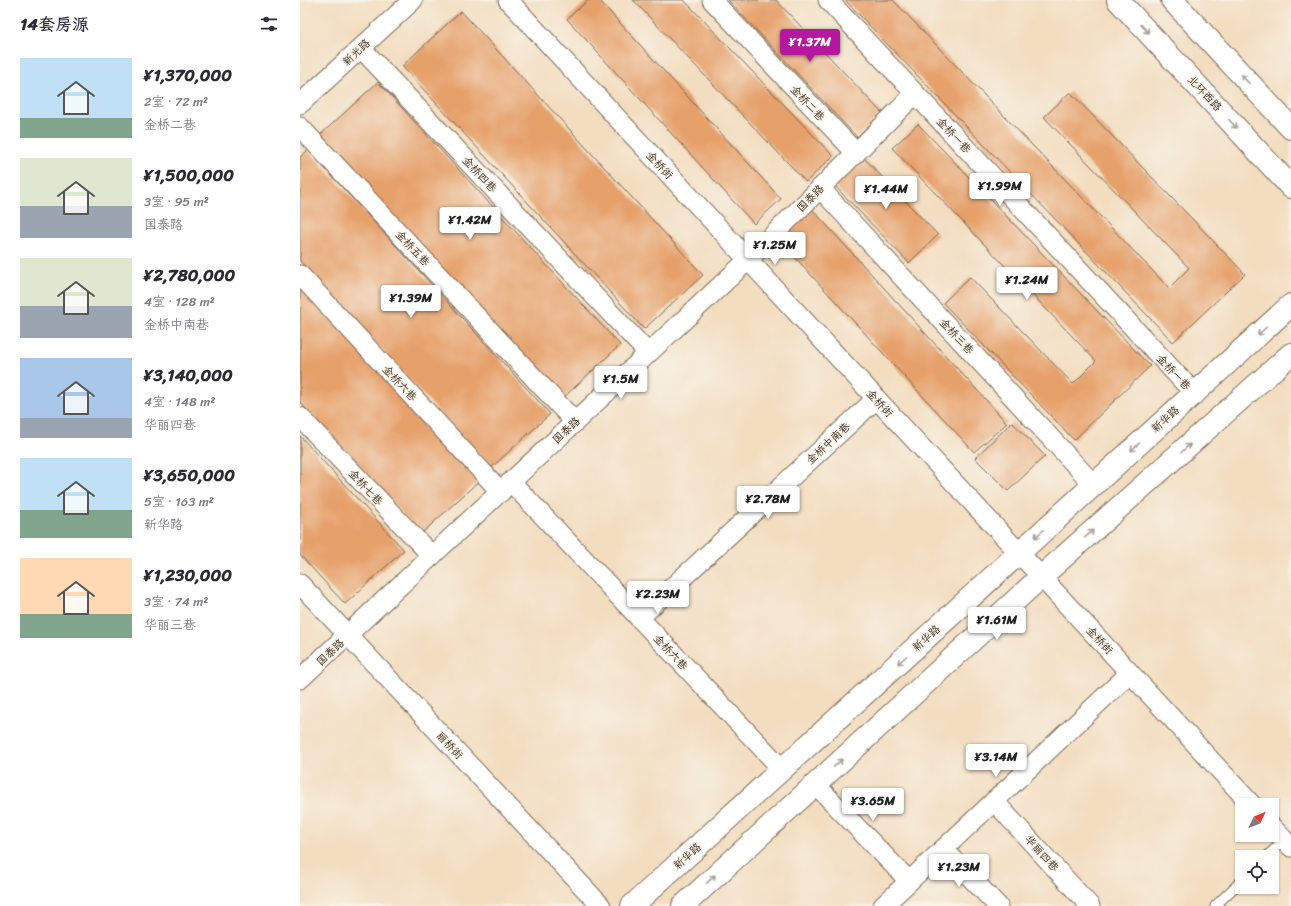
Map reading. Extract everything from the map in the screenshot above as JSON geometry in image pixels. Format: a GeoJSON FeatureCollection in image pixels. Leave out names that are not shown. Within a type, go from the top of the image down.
{"type":"FeatureCollection","features":[{"type":"Feature","properties":{"kind":"street","name":"新光路"},"geometry":{"type":"LineString","coordinates":[[300,104],[413,0]]}},
{"type":"Feature","properties":{"kind":"street","name":"金桥街"},"geometry":{"type":"LineString","coordinates":[[508,0],[1246,798]]}},
{"type":"Feature","properties":{"kind":"street","name":"金桥二巷"},"geometry":{"type":"LineString","coordinates":[[712,0],[856,153]]}},
{"type":"Feature","properties":{"kind":"street","name":"金桥一巷"},"geometry":{"type":"LineString","coordinates":[[828,0],[1194,393]]}},
{"type":"Feature","properties":{"kind":"street","name":"北环西路"},"geometry":{"type":"LineString","coordinates":[[1118,0],[1291,187]]}},
{"type":"Feature","properties":{"kind":"street"},"geometry":{"type":"LineString","coordinates":[[1172,0],[1291,128]]}},
{"type":"Feature","properties":{"kind":"street","name":"金桥四巷"},"geometry":{"type":"LineString","coordinates":[[361,48],[648,353]]}},
{"type":"Feature","properties":{"kind":"street","name":"国泰路"},"geometry":{"type":"LineString","coordinates":[[300,679],[748,260],[916,94]]}},
{"type":"Feature","properties":{"kind":"street","name":"金桥五巷"},"geometry":{"type":"LineString","coordinates":[[300,127],[574,422]]}},
{"type":"Feature","properties":{"kind":"street","name":"金桥三巷"},"geometry":{"type":"LineString","coordinates":[[820,188],[1093,484]]}},
{"type":"Feature","properties":{"kind":"street","name":"金桥六巷"},"geometry":{"type":"LineString","coordinates":[[300,275],[506,487],[639,618],[782,769]]}},
{"type":"Feature","properties":{"kind":"street","name":"新华路"},"geometry":{"type":"LineString","coordinates":[[632,906],[1291,304]]}},
{"type":"Feature","properties":{"kind":"street"},"geometry":{"type":"LineString","coordinates":[[683,906],[1041,577],[1291,354]]}},
{"type":"Feature","properties":{"kind":"street","name":"金桥中南巷"},"geometry":{"type":"LineString","coordinates":[[639,618],[876,399]]}},
{"type":"Feature","properties":{"kind":"street","name":"金桥七巷"},"geometry":{"type":"LineString","coordinates":[[300,417],[432,556]]}},
{"type":"Feature","properties":{"kind":"street","name":"丽桥街"},"geometry":{"type":"LineString","coordinates":[[300,584],[601,906]]}},
{"type":"Feature","properties":{"kind":"street"},"geometry":{"type":"LineString","coordinates":[[883,906],[1130,673]]}},
{"type":"Feature","properties":{"kind":"street"},"geometry":{"type":"LineString","coordinates":[[815,784],[909,881]]}},
{"type":"Feature","properties":{"kind":"street","name":"华丽四巷"},"geometry":{"type":"LineString","coordinates":[[994,801],[1090,906]]}},
{"type":"Feature","properties":{"kind":"street"},"geometry":{"type":"LineString","coordinates":[[943,849],[998,906]]}},
{"type":"Feature","properties":{"kind":"lane"},"geometry":{"type":"LineString","coordinates":[[1272,850],[1282,838]]}},
{"type":"Feature","properties":{"kind":"lane"},"geometry":{"type":"LineString","coordinates":[[1215,906],[1235,887]]}},
{"type":"Feature","properties":{"kind":"building"},"geometry":{"type":"Polygon","coordinates":[[[588,0],[599,0],[781,199],[754,224],[567,19],[588,0]]]}},
{"type":"Feature","properties":{"kind":"building"},"geometry":{"type":"Polygon","coordinates":[[[633,0],[684,0],[833,156],[806,182],[633,0]]]}},
{"type":"Feature","properties":{"kind":"building"},"geometry":{"type":"Polygon","coordinates":[[[728,0],[776,0],[882,113],[857,137],[728,0]]]}},
{"type":"Feature","properties":{"kind":"building"},"geometry":{"type":"Polygon","coordinates":[[[845,0],[893,0],[1169,288],[1189,268],[1044,117],[1070,92],[1245,274],[1173,342],[845,0]]]}},
{"type":"Feature","properties":{"kind":"building"},"geometry":{"type":"Polygon","coordinates":[[[461,11],[703,275],[644,329],[402,66],[461,11]]]}},
{"type":"Feature","properties":{"kind":"building"},"geometry":{"type":"Polygon","coordinates":[[[378,82],[620,345],[561,400],[319,136],[378,82]]]}},
{"type":"Feature","properties":{"kind":"building"},"geometry":{"type":"Polygon","coordinates":[[[918,124],[1150,366],[1074,440],[943,303],[970,277],[1073,384],[1096,361],[892,148],[918,124]]]}},
{"type":"Feature","properties":{"kind":"building"},"geometry":{"type":"Polygon","coordinates":[[[308,150],[550,414],[491,468],[300,261],[300,157],[308,150]]]}},
{"type":"Feature","properties":{"kind":"building"},"geometry":{"type":"Polygon","coordinates":[[[863,157],[938,235],[909,263],[834,185],[863,157]]]}},
{"type":"Feature","properties":{"kind":"building"},"geometry":{"type":"Polygon","coordinates":[[[811,208],[1007,423],[974,452],[778,239],[811,208]]]}},
{"type":"Feature","properties":{"kind":"building"},"geometry":{"type":"Polygon","coordinates":[[[300,284],[480,480],[421,534],[300,402],[300,284]]]}},
{"type":"Feature","properties":{"kind":"building"},"geometry":{"type":"Polygon","coordinates":[[[1012,422],[1045,456],[1008,491],[975,458],[1012,422]]]}},
{"type":"Feature","properties":{"kind":"building"},"geometry":{"type":"Polygon","coordinates":[[[300,436],[404,550],[345,604],[300,555],[300,436]]]}}]}
